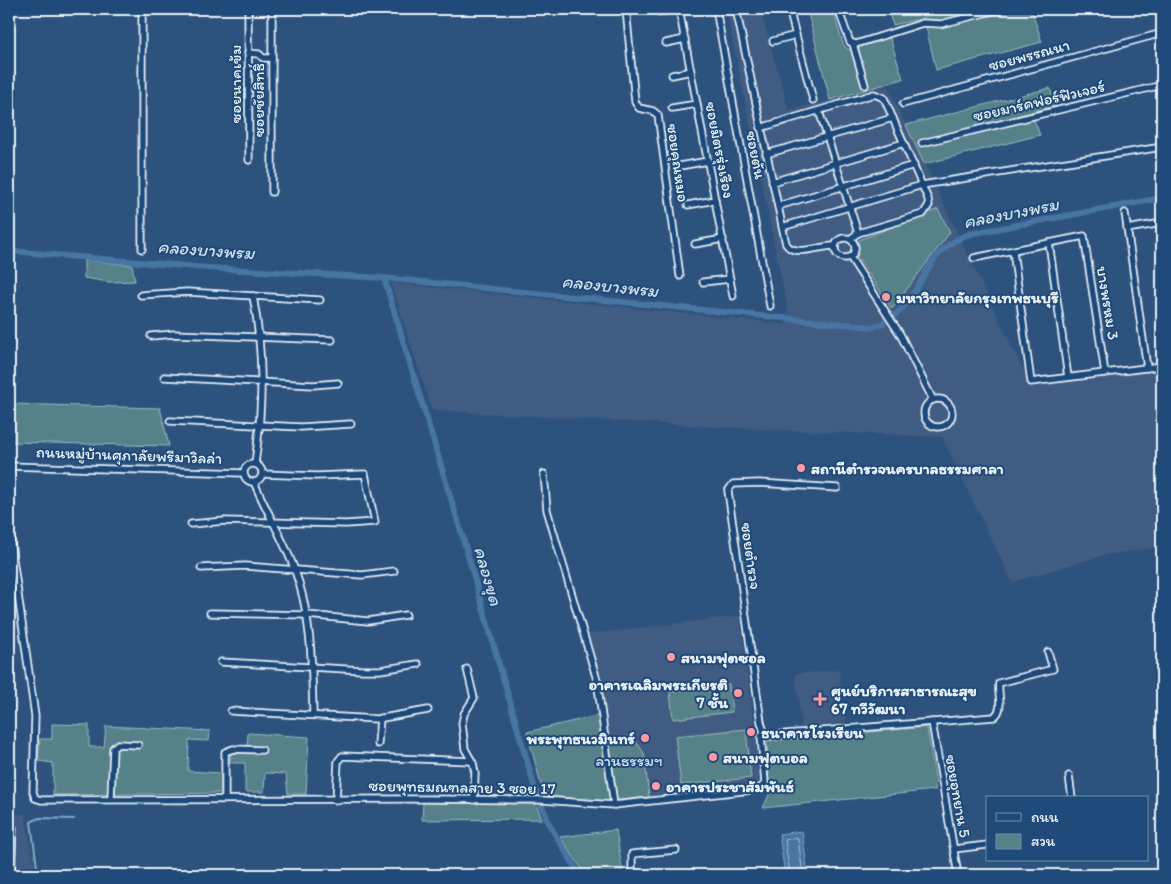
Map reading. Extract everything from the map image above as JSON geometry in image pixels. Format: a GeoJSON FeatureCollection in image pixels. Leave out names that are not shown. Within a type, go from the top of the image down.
{"type":"FeatureCollection","features":[{"type":"Feature","properties":{"kind":"street"},"geometry":{"type":"LineString","coordinates":[[142,9],[142,250]]}},
{"type":"Feature","properties":{"kind":"street","name":"ซอยนาคเข้ม"},"geometry":{"type":"LineString","coordinates":[[248,9],[249,160]]}},
{"type":"Feature","properties":{"kind":"street","name":"ซอยชัยสิทธิ์"},"geometry":{"type":"LineString","coordinates":[[272,9],[272,192]]}},
{"type":"Feature","properties":{"kind":"street","name":"ซอยคุณหมอ"},"geometry":{"type":"LineString","coordinates":[[626,9],[635,102],[640,108],[653,111],[658,115],[680,276]]}},
{"type":"Feature","properties":{"kind":"street"},"geometry":{"type":"LineString","coordinates":[[659,12],[679,9]]}},
{"type":"Feature","properties":{"kind":"street","name":"ซอยมิตรรุ่งเรือง"},"geometry":{"type":"LineString","coordinates":[[679,9],[733,296]]}},
{"type":"Feature","properties":{"kind":"street","name":"ซอยตัน"},"geometry":{"type":"LineString","coordinates":[[716,9],[770,306]]}},
{"type":"Feature","properties":{"kind":"street"},"geometry":{"type":"LineString","coordinates":[[736,9],[786,244],[792,250],[798,251],[825,245],[835,246]]}},
{"type":"Feature","properties":{"kind":"street"},"geometry":{"type":"LineString","coordinates":[[790,9],[813,100]]}},
{"type":"Feature","properties":{"kind":"street"},"geometry":{"type":"LineString","coordinates":[[838,9],[850,42],[853,44],[865,85]]}},
{"type":"Feature","properties":{"kind":"street"},"geometry":{"type":"LineString","coordinates":[[853,44],[923,23],[941,24],[1001,9]]}},
{"type":"Feature","properties":{"kind":"street","name":"ซอยพรรณนา"},"geometry":{"type":"LineString","coordinates":[[903,104],[1162,33]]}},
{"type":"Feature","properties":{"kind":"street"},"geometry":{"type":"LineString","coordinates":[[773,41],[796,35]]}},
{"type":"Feature","properties":{"kind":"street"},"geometry":{"type":"LineString","coordinates":[[666,43],[685,39]]}},
{"type":"Feature","properties":{"kind":"street"},"geometry":{"type":"LineString","coordinates":[[248,53],[259,54],[263,58],[272,58]]}},
{"type":"Feature","properties":{"kind":"street"},"geometry":{"type":"LineString","coordinates":[[672,75],[691,71]]}},
{"type":"Feature","properties":{"kind":"street","name":"ซอยมาร์คฟอร์ฟิวเจอร์"},"geometry":{"type":"LineString","coordinates":[[922,143],[1162,85]]}},
{"type":"Feature","properties":{"kind":"street"},"geometry":{"type":"LineString","coordinates":[[760,128],[876,94],[884,98],[929,201],[925,212],[858,233],[850,239],[840,239],[835,246]]}},
{"type":"Feature","properties":{"kind":"street"},"geometry":{"type":"LineString","coordinates":[[672,108],[698,104]]}},
{"type":"Feature","properties":{"kind":"street"},"geometry":{"type":"LineString","coordinates":[[819,110],[858,233]]}},
{"type":"Feature","properties":{"kind":"street"},"geometry":{"type":"LineString","coordinates":[[766,154],[893,118]]}},
{"type":"Feature","properties":{"kind":"street"},"geometry":{"type":"LineString","coordinates":[[772,182],[904,143]]}},
{"type":"Feature","properties":{"kind":"street"},"geometry":{"type":"LineString","coordinates":[[782,227],[922,186],[1162,147]]}},
{"type":"Feature","properties":{"kind":"street"},"geometry":{"type":"LineString","coordinates":[[680,166],[708,161]]}},
{"type":"Feature","properties":{"kind":"street"},"geometry":{"type":"LineString","coordinates":[[778,206],[914,165]]}},
{"type":"Feature","properties":{"kind":"street"},"geometry":{"type":"LineString","coordinates":[[688,205],[716,200]]}},
{"type":"Feature","properties":{"kind":"street"},"geometry":{"type":"LineString","coordinates":[[1125,213],[1147,368]]}},
{"type":"Feature","properties":{"kind":"street"},"geometry":{"type":"LineString","coordinates":[[1127,229],[1162,223]]}},
{"type":"Feature","properties":{"kind":"street","name":"บางพรหม 3"},"geometry":{"type":"LineString","coordinates":[[1049,243],[1084,236],[1105,373]]}},
{"type":"Feature","properties":{"kind":"street"},"geometry":{"type":"LineString","coordinates":[[695,244],[723,239]]}},
{"type":"Feature","properties":{"kind":"street"},"geometry":{"type":"LineString","coordinates":[[850,239],[856,247],[850,257]]}},
{"type":"Feature","properties":{"kind":"street"},"geometry":{"type":"LineString","coordinates":[[974,258],[1049,243],[1068,377]]}},
{"type":"Feature","properties":{"kind":"street"},"geometry":{"type":"LineString","coordinates":[[835,246],[839,256],[850,257]]}},
{"type":"Feature","properties":{"kind":"street"},"geometry":{"type":"LineString","coordinates":[[1013,251],[1029,379],[1034,382],[1162,366]]}},
{"type":"Feature","properties":{"kind":"street"},"geometry":{"type":"LineString","coordinates":[[850,257],[900,334],[933,400]]}},
{"type":"Feature","properties":{"kind":"street"},"geometry":{"type":"LineString","coordinates":[[703,282],[730,278]]}},
{"type":"Feature","properties":{"kind":"street"},"geometry":{"type":"LineString","coordinates":[[141,295],[187,292],[320,300]]}},
{"type":"Feature","properties":{"kind":"street"},"geometry":{"type":"LineString","coordinates":[[252,296],[260,338],[263,382],[255,464]]}},
{"type":"Feature","properties":{"kind":"street"},"geometry":{"type":"LineString","coordinates":[[151,336],[174,334],[332,340]]}},
{"type":"Feature","properties":{"kind":"street"},"geometry":{"type":"LineString","coordinates":[[164,377],[313,385],[338,383]]}},
{"type":"Feature","properties":{"kind":"street"},"geometry":{"type":"LineString","coordinates":[[933,400],[942,400],[951,408],[950,421],[942,427],[933,427],[924,418],[924,408],[933,400]]}},
{"type":"Feature","properties":{"kind":"street"},"geometry":{"type":"LineString","coordinates":[[170,421],[301,427],[351,424]]}},
{"type":"Feature","properties":{"kind":"street"},"geometry":{"type":"LineString","coordinates":[[255,464],[261,468],[262,474],[254,482],[246,480],[243,472],[247,465],[255,464]]}},
{"type":"Feature","properties":{"kind":"street","name":"ถนนหมู่บ้านศุภาลัยพรีมาวิลล่า"},"geometry":{"type":"LineString","coordinates":[[10,465],[243,472]]}},
{"type":"Feature","properties":{"kind":"street"},"geometry":{"type":"LineString","coordinates":[[191,524],[225,521],[374,523],[375,518],[365,474],[316,476],[262,474]]}},
{"type":"Feature","properties":{"kind":"street"},"geometry":{"type":"LineString","coordinates":[[544,474],[547,510],[597,680],[614,805]]}},
{"type":"Feature","properties":{"kind":"street"},"geometry":{"type":"LineString","coordinates":[[254,482],[274,521],[294,570],[306,615],[312,666],[313,715]]}},
{"type":"Feature","properties":{"kind":"street","name":"ซอยตำรวจ"},"geometry":{"type":"LineString","coordinates":[[765,736],[761,722],[728,491],[733,484],[760,483],[837,488]]}},
{"type":"Feature","properties":{"kind":"street","name":"ซอยพุทธมณฑลสาย 3 ซอย 17"},"geometry":{"type":"LineString","coordinates":[[9,530],[35,716],[34,796],[41,800],[111,798],[542,800],[614,805],[761,788],[764,786],[765,778],[761,736],[765,736]]}},
{"type":"Feature","properties":{"kind":"street"},"geometry":{"type":"LineString","coordinates":[[201,568],[245,566],[362,575],[394,571]]}},
{"type":"Feature","properties":{"kind":"street"},"geometry":{"type":"LineString","coordinates":[[210,613],[306,615],[368,620],[406,615]]}},
{"type":"Feature","properties":{"kind":"street"},"geometry":{"type":"LineString","coordinates":[[765,736],[994,716],[999,711],[1000,706],[999,683],[1053,669],[1048,652]]}},
{"type":"Feature","properties":{"kind":"street"},"geometry":{"type":"LineString","coordinates":[[221,662],[380,670],[418,664]]}},
{"type":"Feature","properties":{"kind":"street"},"geometry":{"type":"LineString","coordinates":[[467,668],[474,698],[464,714],[462,723],[465,749],[475,773],[474,800]]}},
{"type":"Feature","properties":{"kind":"street"},"geometry":{"type":"LineString","coordinates":[[231,711],[380,718],[428,710]]}},
{"type":"Feature","properties":{"kind":"street"},"geometry":{"type":"LineString","coordinates":[[378,744],[380,718]]}},
{"type":"Feature","properties":{"kind":"street","name":"ซอยอุทยาน 5"},"geometry":{"type":"LineString","coordinates":[[932,722],[958,875]]}},
{"type":"Feature","properties":{"kind":"street"},"geometry":{"type":"LineString","coordinates":[[111,798],[112,751],[118,744],[138,745]]}},
{"type":"Feature","properties":{"kind":"street"},"geometry":{"type":"LineString","coordinates":[[225,799],[226,752],[233,749],[262,750]]}},
{"type":"Feature","properties":{"kind":"street"},"geometry":{"type":"LineString","coordinates":[[336,800],[338,761],[342,756],[471,761]]}},
{"type":"Feature","properties":{"kind":"street"},"geometry":{"type":"LineString","coordinates":[[1069,776],[1072,796]]}},
{"type":"Feature","properties":{"kind":"street"},"geometry":{"type":"LineString","coordinates":[[10,821],[12,828],[11,875]]}},
{"type":"Feature","properties":{"kind":"street"},"geometry":{"type":"LineString","coordinates":[[954,849],[986,844]]}},
{"type":"Feature","properties":{"kind":"street"},"geometry":{"type":"LineString","coordinates":[[632,875],[632,854],[676,850]]}},
{"type":"Feature","properties":{"kind":"shaded area","name":"มหาวิทยาลัยกรุงเทพธนบุรี"},"geometry":{"type":"Polygon","coordinates":[[[726,9],[760,9],[789,111],[887,85],[1031,387],[1162,370],[1162,547],[1105,555],[1012,582],[942,437],[718,427],[432,410],[391,283],[786,324],[788,311],[726,9]]]}},
{"type":"Feature","properties":{"kind":"shaded area"},"geometry":{"type":"Polygon","coordinates":[[[9,500],[11,503],[27,627],[9,627],[9,500]]]}},
{"type":"Feature","properties":{"kind":"shaded area"},"geometry":{"type":"Polygon","coordinates":[[[740,616],[762,785],[617,800],[601,682],[588,634],[740,616]]]}},
{"type":"Feature","properties":{"kind":"shaded area","name":"ศูนย์บริการสาธารณะสุข 67 ทวีวัฒนา"},"geometry":{"type":"Polygon","coordinates":[[[839,670],[846,724],[802,727],[795,674],[839,670]]]}},
{"type":"Feature","properties":{"kind":"shaded area"},"geometry":{"type":"Polygon","coordinates":[[[9,814],[25,814],[36,875],[9,875],[9,814]]]}},
{"type":"Feature","properties":{"kind":"green space"},"geometry":{"type":"Polygon","coordinates":[[[807,9],[832,9],[844,46],[850,50],[890,38],[903,79],[830,100],[807,9]]]}},
{"type":"Feature","properties":{"kind":"green space"},"geometry":{"type":"Polygon","coordinates":[[[887,9],[1031,9],[1042,42],[936,70],[924,18],[893,25],[887,9]]]}},
{"type":"Feature","properties":{"kind":"green space"},"geometry":{"type":"Polygon","coordinates":[[[1050,88],[1056,106],[1031,112],[1040,135],[924,164],[906,125],[1050,88]]]}},
{"type":"Feature","properties":{"kind":"green space"},"geometry":{"type":"Polygon","coordinates":[[[938,209],[950,232],[892,309],[857,256],[859,240],[938,209]]]}},
{"type":"Feature","properties":{"kind":"green space"},"geometry":{"type":"Polygon","coordinates":[[[84,260],[132,265],[135,281],[109,282],[84,278],[84,260]]]}},
{"type":"Feature","properties":{"kind":"green space"},"geometry":{"type":"Polygon","coordinates":[[[9,404],[160,408],[169,446],[9,442],[9,404]]]}},
{"type":"Feature","properties":{"kind":"green space"},"geometry":{"type":"Polygon","coordinates":[[[729,684],[732,712],[673,719],[670,692],[729,684]]]}},
{"type":"Feature","properties":{"kind":"green space"},"geometry":{"type":"Polygon","coordinates":[[[600,715],[610,801],[544,796],[527,732],[600,715]]]}},
{"type":"Feature","properties":{"kind":"green space"},"geometry":{"type":"Polygon","coordinates":[[[52,724],[89,725],[89,747],[104,747],[106,726],[210,731],[209,741],[189,740],[188,771],[221,773],[221,793],[53,795],[53,763],[38,761],[40,739],[52,739],[52,724]]]}},
{"type":"Feature","properties":{"kind":"green space"},"geometry":{"type":"Polygon","coordinates":[[[927,727],[936,782],[935,790],[763,808],[769,795],[767,741],[927,727]]]}},
{"type":"Feature","properties":{"kind":"green space","name":"สนามฟุตบอล"},"geometry":{"type":"Polygon","coordinates":[[[746,729],[751,778],[681,785],[675,736],[746,729]]]}},
{"type":"Feature","properties":{"kind":"green space"},"geometry":{"type":"Polygon","coordinates":[[[248,733],[309,737],[306,794],[288,794],[286,774],[265,773],[264,792],[245,792],[245,763],[230,763],[231,747],[247,747],[248,733]]]}},
{"type":"Feature","properties":{"kind":"green space","name":"ลานธรรมฯ"},"geometry":{"type":"Polygon","coordinates":[[[633,737],[644,753],[649,797],[617,800],[609,739],[633,737]]]}},
{"type":"Feature","properties":{"kind":"green space"},"geometry":{"type":"Polygon","coordinates":[[[423,803],[536,804],[542,819],[422,820],[423,803]]]}},
{"type":"Feature","properties":{"kind":"green space"},"geometry":{"type":"Polygon","coordinates":[[[616,830],[623,875],[586,875],[560,837],[616,830]]]}},
{"type":"Feature","properties":{"kind":"water"},"geometry":{"type":"Polygon","coordinates":[[[802,831],[808,875],[785,875],[779,834],[802,831]]]}},
{"type":"Feature","properties":{"kind":"waterway","name":"คลองบางพรม"},"geometry":{"type":"LineString","coordinates":[[9,251],[208,268],[384,278],[873,327],[890,319],[903,308],[938,255],[951,243],[969,234],[1162,198]]}},
{"type":"Feature","properties":{"kind":"waterway","name":"คลองขุด"},"geometry":{"type":"LineString","coordinates":[[384,278],[462,535],[535,789],[550,826],[580,875]]}},
{"type":"Feature","properties":{"kind":"waterway"},"geometry":{"type":"LineString","coordinates":[[38,875],[31,822],[39,818],[74,819]]}},
{"type":"Feature","properties":{"kind":"place","name":"มหาวิทยาลัยกรุงเทพธนบุรี"},"geometry":{"type":"Point","coordinates":[886,297]}},
{"type":"Feature","properties":{"kind":"place","name":"สถานีตำรวจนครบาลธรรมศาลา"},"geometry":{"type":"Point","coordinates":[801,468]}},
{"type":"Feature","properties":{"kind":"place","name":"สนามฟุตซอล"},"geometry":{"type":"Point","coordinates":[671,657]}},
{"type":"Feature","properties":{"kind":"place","name":"อาคารเฉลิมพระเกียรติ 7 ชั้น"},"geometry":{"type":"Point","coordinates":[738,693]}},
{"type":"Feature","properties":{"kind":"place","name":"ศูนย์บริการสาธารณะสุข 67 ทวีวัฒนา"},"geometry":{"type":"Point","coordinates":[820,699]}},
{"type":"Feature","properties":{"kind":"place","name":"ธนาคารโรงเรียน"},"geometry":{"type":"Point","coordinates":[751,732]}},
{"type":"Feature","properties":{"kind":"place","name":"พระพุทธนวมินทร์"},"geometry":{"type":"Point","coordinates":[645,738]}},
{"type":"Feature","properties":{"kind":"place","name":"สนามฟุตบอล"},"geometry":{"type":"Point","coordinates":[713,757]}},
{"type":"Feature","properties":{"kind":"place","name":"อาคารประชาสัมพันธ์"},"geometry":{"type":"Point","coordinates":[656,786]}}]}
